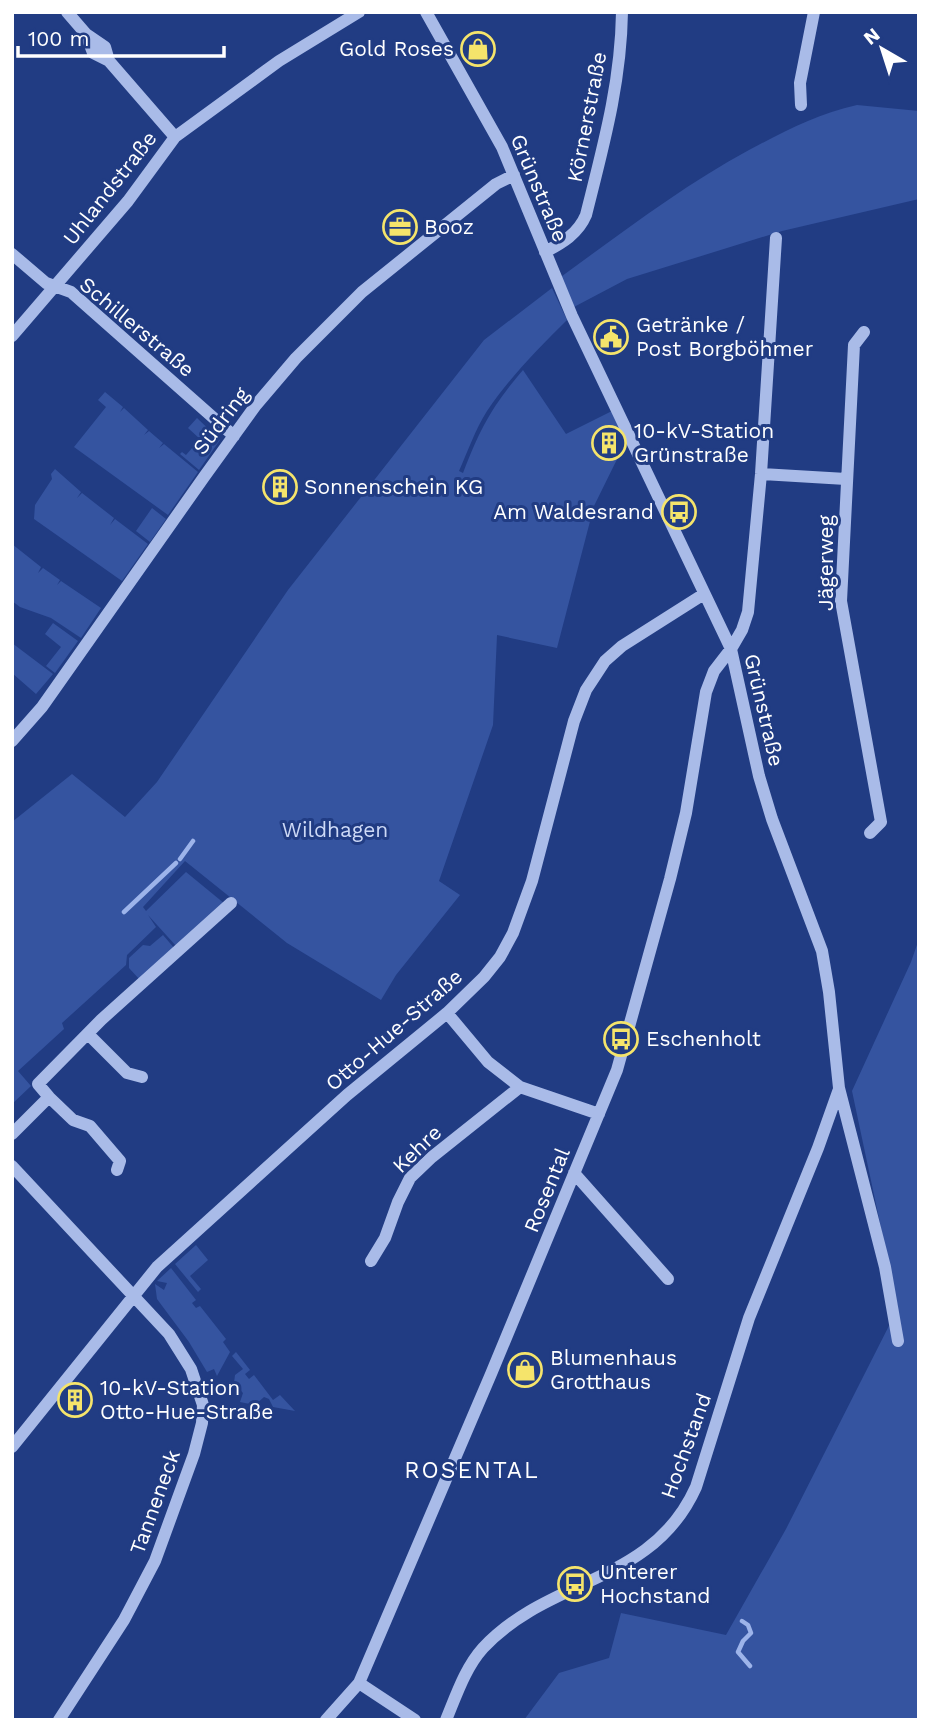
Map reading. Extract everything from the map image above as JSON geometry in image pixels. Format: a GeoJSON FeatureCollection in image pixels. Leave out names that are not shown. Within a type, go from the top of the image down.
{"type":"FeatureCollection","features":[{"type":"Feature","properties":{"kind":"street"},"geometry":{"type":"LineString","coordinates":[[67,12],[86,34],[93,53],[108,61],[175,136]]}},
{"type":"Feature","properties":{"kind":"street","name":"Uhlandstraße"},"geometry":{"type":"LineString","coordinates":[[12,336],[144,182],[175,136],[279,61],[359,12]]}},
{"type":"Feature","properties":{"kind":"street","name":"Grünstraße"},"geometry":{"type":"LineString","coordinates":[[426,12],[490,125],[514,175],[572,316],[731,649],[759,776],[772,819],[822,951],[839,1088],[885,1267],[898,1341]]}},
{"type":"Feature","properties":{"kind":"street","name":"Körnerstraße"},"geometry":{"type":"LineString","coordinates":[[545,252],[568,240],[586,215],[614,103],[622,12]]}},
{"type":"Feature","properties":{"kind":"street"},"geometry":{"type":"LineString","coordinates":[[801,105],[800,83],[814,12]]}},
{"type":"Feature","properties":{"kind":"street","name":"Südring"},"geometry":{"type":"LineString","coordinates":[[12,741],[42,707],[234,436],[296,358],[344,309],[496,184],[514,175]]}},
{"type":"Feature","properties":{"kind":"street"},"geometry":{"type":"LineString","coordinates":[[731,649],[742,629],[747,612],[761,474],[776,239]]}},
{"type":"Feature","properties":{"kind":"street","name":"Schillerstraße"},"geometry":{"type":"LineString","coordinates":[[12,254],[46,283],[71,292],[234,436]]}},
{"type":"Feature","properties":{"kind":"street","name":"Jägerweg"},"geometry":{"type":"LineString","coordinates":[[864,332],[854,345],[841,601],[881,822],[870,833]]}},
{"type":"Feature","properties":{"kind":"street"},"geometry":{"type":"LineString","coordinates":[[761,474],[846,479]]}},
{"type":"Feature","properties":{"kind":"street","name":"Otto-Hue-Straße"},"geometry":{"type":"LineString","coordinates":[[12,1447],[157,1267],[347,1095],[447,1013],[484,977],[500,957],[513,933],[532,881],[574,721],[594,676],[605,661],[622,646],[704,594]]}},
{"type":"Feature","properties":{"kind":"street","name":"Rosental"},"geometry":{"type":"LineString","coordinates":[[326,1720],[359,1683],[617,1070],[670,879],[685,813],[706,692],[714,671],[731,649]]}},
{"type":"Feature","properties":{"kind":"street"},"geometry":{"type":"LineString","coordinates":[[117,1170],[120,1161],[92,1128],[73,1120],[38,1084],[88,1034],[231,903]]}},
{"type":"Feature","properties":{"kind":"street"},"geometry":{"type":"LineString","coordinates":[[447,1013],[488,1062],[520,1087],[599,1114]]}},
{"type":"Feature","properties":{"kind":"street"},"geometry":{"type":"LineString","coordinates":[[88,1034],[127,1073],[142,1077]]}},
{"type":"Feature","properties":{"kind":"street","name":"Kehre"},"geometry":{"type":"LineString","coordinates":[[371,1261],[385,1238],[410,1178],[432,1157],[520,1087]]}},
{"type":"Feature","properties":{"kind":"street","name":"Hochstand"},"geometry":{"type":"LineString","coordinates":[[446,1720],[466,1674],[479,1652],[495,1637],[533,1608],[646,1551],[666,1534],[683,1513],[696,1487],[753,1305],[818,1148],[839,1088]]}},
{"type":"Feature","properties":{"kind":"street"},"geometry":{"type":"LineString","coordinates":[[12,1134],[49,1097]]}},
{"type":"Feature","properties":{"kind":"street"},"geometry":{"type":"LineString","coordinates":[[12,1166],[133,1296]]}},
{"type":"Feature","properties":{"kind":"street"},"geometry":{"type":"LineString","coordinates":[[575,1173],[668,1279]]}},
{"type":"Feature","properties":{"kind":"street","name":"Tanneneck"},"geometry":{"type":"LineString","coordinates":[[59,1720],[110,1644],[145,1581],[176,1507],[202,1423],[202,1395],[191,1369],[169,1334],[133,1296]]}},
{"type":"Feature","properties":{"kind":"street"},"geometry":{"type":"LineString","coordinates":[[359,1683],[415,1720]]}},
{"type":"Feature","properties":{"kind":"green space"},"geometry":{"type":"Polygon","coordinates":[[[857,105],[919,111],[919,199],[782,231],[627,279],[572,308],[558,279],[628,228],[699,179],[749,150],[815,118],[857,105]]]}},
{"type":"Feature","properties":{"kind":"green space","name":"Wildhagen"},"geometry":{"type":"Polygon","coordinates":[[[552,288],[567,320],[525,364],[487,411],[459,471],[463,473],[488,418],[523,370],[566,434],[612,411],[626,441],[594,506],[557,648],[497,635],[493,725],[439,881],[460,895],[396,975],[381,1000],[287,943],[185,861],[143,907],[146,911],[186,872],[225,904],[177,947],[148,915],[156,927],[127,955],[126,965],[62,1023],[64,1029],[18,1071],[31,1086],[12,1104],[12,822],[72,774],[125,817],[157,782],[288,590],[484,340],[552,288]]]}},
{"type":"Feature","properties":{"kind":"green space"},"geometry":{"type":"Polygon","coordinates":[[[105,392],[123,407],[120,412],[124,408],[148,430],[144,435],[149,431],[163,443],[159,448],[164,444],[198,472],[168,515],[74,447],[106,407],[98,400],[105,392]]]}},
{"type":"Feature","properties":{"kind":"green space"},"geometry":{"type":"Polygon","coordinates":[[[197,418],[220,440],[199,470],[180,454],[182,452],[186,455],[200,439],[188,428],[197,418]]]}},
{"type":"Feature","properties":{"kind":"green space"},"geometry":{"type":"Polygon","coordinates":[[[55,469],[81,492],[77,498],[82,493],[114,518],[110,525],[115,519],[148,544],[122,581],[34,519],[35,505],[52,479],[51,474],[55,469]]]}},
{"type":"Feature","properties":{"kind":"green space"},"geometry":{"type":"Polygon","coordinates":[[[152,508],[166,519],[150,542],[136,531],[152,508]]]}},
{"type":"Feature","properties":{"kind":"green space"},"geometry":{"type":"Polygon","coordinates":[[[12,544],[41,567],[38,573],[43,568],[60,580],[57,585],[61,581],[101,608],[81,638],[51,618],[20,607],[12,601],[12,544]]]}},
{"type":"Feature","properties":{"kind":"green space"},"geometry":{"type":"Polygon","coordinates":[[[53,623],[78,641],[55,673],[46,666],[61,647],[45,634],[53,623]]]}},
{"type":"Feature","properties":{"kind":"green space"},"geometry":{"type":"Polygon","coordinates":[[[12,643],[53,674],[36,694],[12,673],[12,643]]]}},
{"type":"Feature","properties":{"kind":"green space"},"geometry":{"type":"Polygon","coordinates":[[[163,935],[175,949],[140,980],[129,968],[129,958],[143,945],[150,946],[163,935]]]}},
{"type":"Feature","properties":{"kind":"green space"},"geometry":{"type":"Polygon","coordinates":[[[919,939],[919,1720],[524,1720],[559,1673],[609,1658],[621,1613],[726,1635],[786,1529],[898,1308],[852,1091],[919,939]]]}},
{"type":"Feature","properties":{"kind":"green space"},"geometry":{"type":"Polygon","coordinates":[[[196,1245],[208,1260],[190,1276],[201,1289],[198,1292],[175,1264],[196,1245]]]}},
{"type":"Feature","properties":{"kind":"green space"},"geometry":{"type":"Polygon","coordinates":[[[171,1268],[196,1300],[192,1303],[196,1308],[200,1306],[226,1339],[223,1342],[230,1352],[217,1376],[214,1369],[207,1372],[189,1342],[157,1299],[155,1284],[164,1290],[167,1283],[157,1281],[171,1268]]]}},
{"type":"Feature","properties":{"kind":"green space"},"geometry":{"type":"Polygon","coordinates":[[[236,1352],[250,1370],[245,1374],[249,1379],[254,1375],[273,1400],[280,1395],[295,1411],[273,1407],[269,1399],[264,1397],[255,1405],[240,1402],[243,1393],[234,1383],[235,1375],[243,1369],[232,1356],[236,1352]]]}},
{"type":"Feature","properties":{"kind":"waterway"},"geometry":{"type":"LineString","coordinates":[[180,859],[193,841]]}},
{"type":"Feature","properties":{"kind":"waterway"},"geometry":{"type":"LineString","coordinates":[[124,912],[176,863]]}},
{"type":"Feature","properties":{"kind":"waterway"},"geometry":{"type":"LineString","coordinates":[[742,1621],[748,1625],[751,1633],[738,1652],[750,1666]]}},
{"type":"Feature","properties":{"kind":"place","name":"Gold Roses"},"geometry":{"type":"Point","coordinates":[478,49]}},
{"type":"Feature","properties":{"kind":"place","name":"Booz"},"geometry":{"type":"Point","coordinates":[400,227]}},
{"type":"Feature","properties":{"kind":"place","name":"Getränke / Post Borgböhmer"},"geometry":{"type":"Point","coordinates":[611,337]}},
{"type":"Feature","properties":{"kind":"place","name":"10-kV-Station Grünstraße"},"geometry":{"type":"Point","coordinates":[609,443]}},
{"type":"Feature","properties":{"kind":"place","name":"Sonnenschein KG"},"geometry":{"type":"Point","coordinates":[280,487]}},
{"type":"Feature","properties":{"kind":"place","name":"Am Waldesrand"},"geometry":{"type":"Point","coordinates":[679,512]}},
{"type":"Feature","properties":{"kind":"place","name":"Eschenholt"},"geometry":{"type":"Point","coordinates":[621,1039]}},
{"type":"Feature","properties":{"kind":"place","name":"Blumenhaus Grotthaus"},"geometry":{"type":"Point","coordinates":[525,1370]}},
{"type":"Feature","properties":{"kind":"place","name":"10-kV-Station Otto-Hue-Straße"},"geometry":{"type":"Point","coordinates":[75,1400]}},
{"type":"Feature","properties":{"kind":"place","name":"Unterer Hochstand"},"geometry":{"type":"Point","coordinates":[575,1584]}},
{"type":"Feature","properties":{"kind":"district","name":"ROSENTAL"},"geometry":{"type":"Point","coordinates":[472,1470]}}]}
